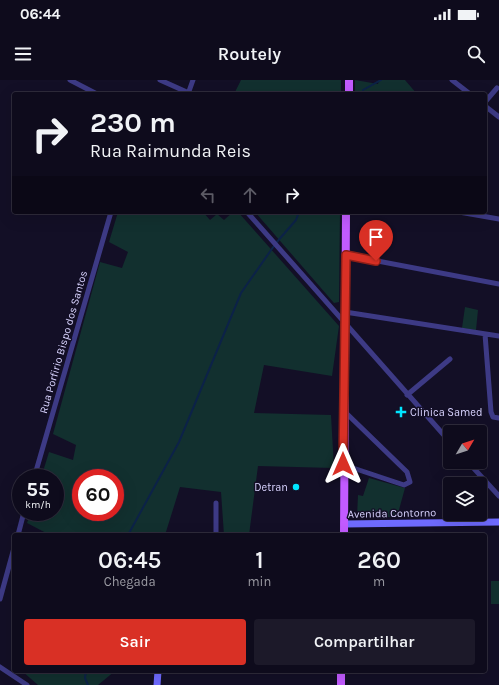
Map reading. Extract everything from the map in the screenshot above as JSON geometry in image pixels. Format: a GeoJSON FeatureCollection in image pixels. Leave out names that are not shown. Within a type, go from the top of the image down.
{"type":"FeatureCollection","features":[{"type":"Feature","properties":{"kind":"main road"},"geometry":{"type":"LineString","coordinates":[[349,80],[349,92]]}},
{"type":"Feature","properties":{"kind":"main road"},"geometry":{"type":"LineString","coordinates":[[344,524],[343,410],[346,214]]}},
{"type":"Feature","properties":{"kind":"main road","name":"Avenida Contorno"},"geometry":{"type":"LineString","coordinates":[[344,533],[344,524],[499,522]]}},
{"type":"Feature","properties":{"kind":"main road"},"geometry":{"type":"LineString","coordinates":[[157,685],[158,673]]}},
{"type":"Feature","properties":{"kind":"main road"},"geometry":{"type":"LineString","coordinates":[[341,673],[341,685]]}},
{"type":"Feature","properties":{"kind":"street"},"geometry":{"type":"LineString","coordinates":[[70,80],[93,92]]}},
{"type":"Feature","properties":{"kind":"street"},"geometry":{"type":"LineString","coordinates":[[160,80],[184,92]]}},
{"type":"Feature","properties":{"kind":"street"},"geometry":{"type":"LineString","coordinates":[[189,92],[193,80]]}},
{"type":"Feature","properties":{"kind":"street"},"geometry":{"type":"LineString","coordinates":[[452,80],[467,92]]}},
{"type":"Feature","properties":{"kind":"street"},"geometry":{"type":"LineString","coordinates":[[487,100],[497,88]]}},
{"type":"Feature","properties":{"kind":"street"},"geometry":{"type":"LineString","coordinates":[[487,108],[499,117]]}},
{"type":"Feature","properties":{"kind":"street","name":"Rua Porfirio Bispo dos Santos"},"geometry":{"type":"LineString","coordinates":[[37,469],[110,214]]}},
{"type":"Feature","properties":{"kind":"street"},"geometry":{"type":"LineString","coordinates":[[249,214],[443,434]]}},
{"type":"Feature","properties":{"kind":"street"},"geometry":{"type":"LineString","coordinates":[[470,214],[499,219]]}},
{"type":"Feature","properties":{"kind":"street"},"geometry":{"type":"LineString","coordinates":[[346,255],[499,284]]}},
{"type":"Feature","properties":{"kind":"street"},"geometry":{"type":"LineString","coordinates":[[345,312],[499,336]]}},
{"type":"Feature","properties":{"kind":"street"},"geometry":{"type":"LineString","coordinates":[[485,334],[491,412],[492,417],[498,418]]}},
{"type":"Feature","properties":{"kind":"street"},"geometry":{"type":"LineString","coordinates":[[407,395],[450,359]]}},
{"type":"Feature","properties":{"kind":"street"},"geometry":{"type":"LineString","coordinates":[[343,410],[407,472],[410,482],[404,486],[343,464]]}},
{"type":"Feature","properties":{"kind":"street"},"geometry":{"type":"LineString","coordinates":[[474,469],[499,496]]}},
{"type":"Feature","properties":{"kind":"street"},"geometry":{"type":"LineString","coordinates":[[216,503],[216,533]]}},
{"type":"Feature","properties":{"kind":"street"},"geometry":{"type":"LineString","coordinates":[[19,533],[22,521]]}},
{"type":"Feature","properties":{"kind":"street"},"geometry":{"type":"LineString","coordinates":[[0,595],[12,555]]}},
{"type":"Feature","properties":{"kind":"street"},"geometry":{"type":"LineString","coordinates":[[0,667],[27,685]]}},
{"type":"Feature","properties":{"kind":"green space"},"geometry":{"type":"Polygon","coordinates":[[[241,80],[341,80],[341,92],[235,92],[241,80]]]}},
{"type":"Feature","properties":{"kind":"green space"},"geometry":{"type":"Polygon","coordinates":[[[355,80],[378,84],[379,80],[405,80],[415,92],[355,92],[355,80]]]}},
{"type":"Feature","properties":{"kind":"green space"},"geometry":{"type":"Polygon","coordinates":[[[117,214],[205,214],[210,220],[217,214],[224,220],[231,214],[240,214],[339,326],[332,376],[264,365],[254,413],[331,415],[334,468],[258,466],[249,533],[224,533],[221,492],[180,487],[166,533],[46,533],[27,523],[28,521],[64,521],[64,469],[44,469],[49,452],[73,460],[76,445],[53,434],[100,262],[122,268],[128,252],[109,242],[117,214]]]}},
{"type":"Feature","properties":{"kind":"green space"},"geometry":{"type":"Polygon","coordinates":[[[257,214],[340,214],[339,302],[334,303],[257,214]]]}},
{"type":"Feature","properties":{"kind":"green space"},"geometry":{"type":"Polygon","coordinates":[[[465,307],[478,310],[476,330],[462,328],[465,307]]]}},
{"type":"Feature","properties":{"kind":"green space"},"geometry":{"type":"Polygon","coordinates":[[[369,478],[405,488],[397,517],[357,517],[358,495],[363,496],[369,478]]]}},
{"type":"Feature","properties":{"kind":"green space"},"geometry":{"type":"Polygon","coordinates":[[[491,581],[499,581],[499,604],[491,604],[491,581]]]}},
{"type":"Feature","properties":{"kind":"green space"},"geometry":{"type":"Polygon","coordinates":[[[24,673],[113,673],[98,685],[38,685],[24,673]]]}},
{"type":"Feature","properties":{"kind":"waterway"},"geometry":{"type":"LineString","coordinates":[[363,90],[381,80]]}},
{"type":"Feature","properties":{"kind":"waterway"},"geometry":{"type":"LineString","coordinates":[[129,533],[179,442],[241,293],[276,243],[296,220],[298,214]]}},
{"type":"Feature","properties":{"kind":"waterway"},"geometry":{"type":"LineString","coordinates":[[86,673],[85,678],[88,685]]}},
{"type":"Feature","properties":{"kind":"place","name":"Clinica Samed"},"geometry":{"type":"Point","coordinates":[401,412]}},
{"type":"Feature","properties":{"kind":"place","name":"Detran"},"geometry":{"type":"Point","coordinates":[296,487]}},
{"type":"Feature","properties":{"kind":"route"},"geometry":{"type":"LineString","coordinates":[[343,464],[346,255],[376,261]]}}]}
